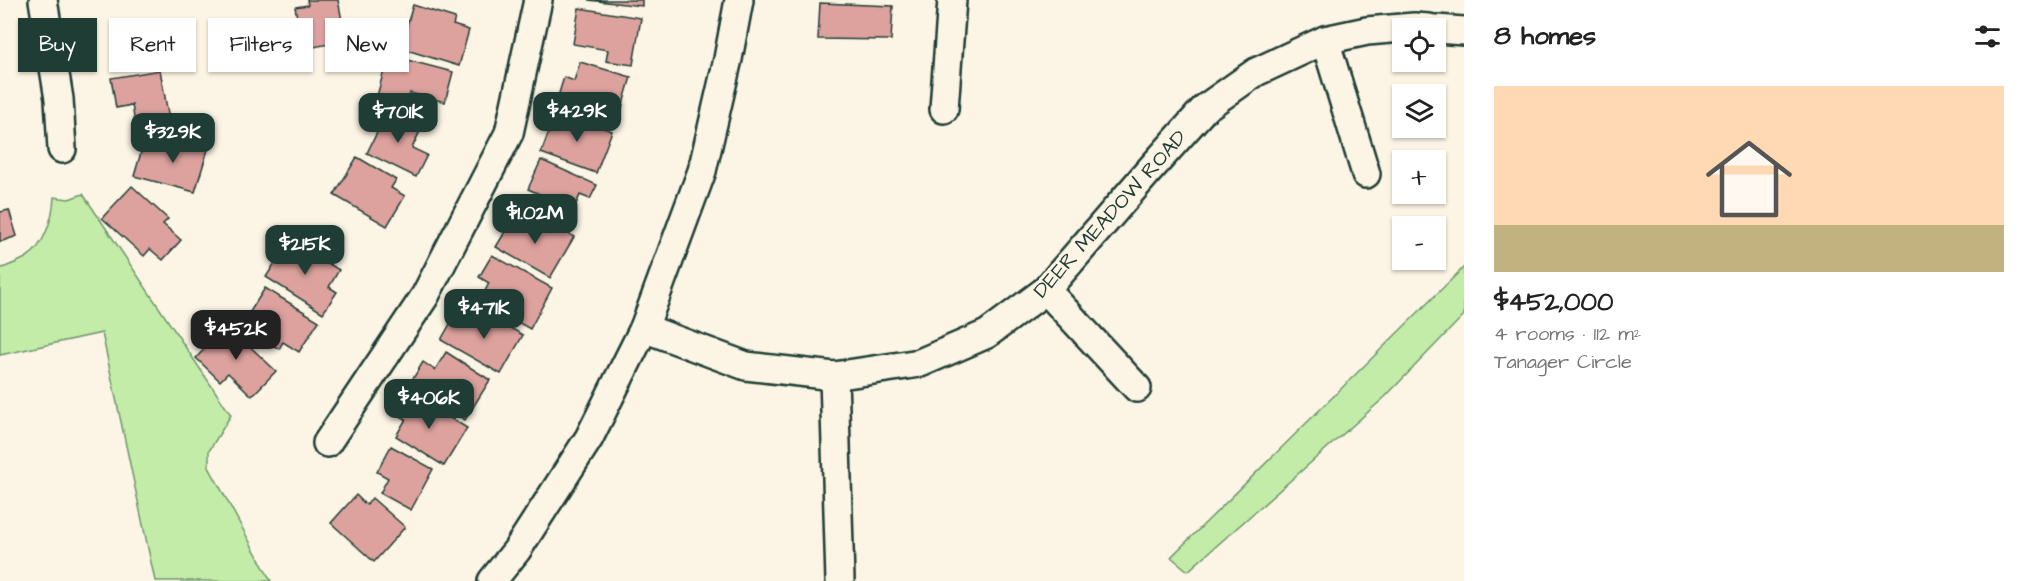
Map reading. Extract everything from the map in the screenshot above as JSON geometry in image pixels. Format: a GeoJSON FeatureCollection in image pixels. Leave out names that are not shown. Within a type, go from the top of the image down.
{"type":"FeatureCollection","features":[{"type":"Feature","properties":{"kind":"street"},"geometry":{"type":"LineString","coordinates":[[43,0],[59,99],[62,149]]}},
{"type":"Feature","properties":{"kind":"street"},"geometry":{"type":"LineString","coordinates":[[327,443],[425,296],[509,133],[538,0]]}},
{"type":"Feature","properties":{"kind":"street"},"geometry":{"type":"LineString","coordinates":[[492,581],[517,550],[589,438],[644,328],[702,171],[739,0]]}},
{"type":"Feature","properties":{"kind":"street"},"geometry":{"type":"LineString","coordinates":[[944,109],[952,0]]}},
{"type":"Feature","properties":{"kind":"street","name":"DEER MEADOW ROAD"},"geometry":{"type":"LineString","coordinates":[[644,328],[746,366],[834,376],[920,363],[987,334],[1046,290],[1205,108],[1256,72],[1325,40],[1367,31],[1392,29]]}},
{"type":"Feature","properties":{"kind":"street"},"geometry":{"type":"LineString","coordinates":[[1446,30],[1464,31]]}},
{"type":"Feature","properties":{"kind":"street"},"geometry":{"type":"LineString","coordinates":[[1325,40],[1366,174]]}},
{"type":"Feature","properties":{"kind":"street"},"geometry":{"type":"LineString","coordinates":[[1046,290],[1137,387]]}},
{"type":"Feature","properties":{"kind":"street"},"geometry":{"type":"LineString","coordinates":[[834,376],[840,581]]}},
{"type":"Feature","properties":{"kind":"green space"},"geometry":{"type":"Polygon","coordinates":[[[83,194],[231,415],[209,451],[209,467],[271,581],[155,581],[102,333],[0,355],[0,269],[27,257],[39,246],[50,221],[54,197],[69,199],[83,194]]]}},
{"type":"Feature","properties":{"kind":"green space"},"geometry":{"type":"Polygon","coordinates":[[[1464,267],[1464,315],[1385,397],[1188,571],[1171,557],[1464,267]]]}},
{"type":"Feature","properties":{"kind":"building"},"geometry":{"type":"Polygon","coordinates":[[[307,0],[338,0],[342,18],[325,18],[325,45],[313,47],[313,18],[297,18],[295,7],[308,5],[307,0]]]}},
{"type":"Feature","properties":{"kind":"building"},"geometry":{"type":"Polygon","coordinates":[[[588,0],[642,0],[642,6],[588,0]]]}},
{"type":"Feature","properties":{"kind":"building"},"geometry":{"type":"Polygon","coordinates":[[[820,3],[893,6],[891,40],[818,39],[820,3]]]}},
{"type":"Feature","properties":{"kind":"building"},"geometry":{"type":"Polygon","coordinates":[[[413,5],[455,18],[453,25],[469,30],[459,66],[409,51],[409,18],[413,5]]]}},
{"type":"Feature","properties":{"kind":"building"},"geometry":{"type":"Polygon","coordinates":[[[579,8],[641,18],[633,65],[606,61],[608,50],[573,44],[579,8]]]}},
{"type":"Feature","properties":{"kind":"building"},"geometry":{"type":"Polygon","coordinates":[[[409,60],[453,72],[445,102],[410,93],[407,108],[376,100],[383,72],[409,72],[409,60]]]}},
{"type":"Feature","properties":{"kind":"building"},"geometry":{"type":"Polygon","coordinates":[[[580,62],[631,77],[618,121],[556,103],[564,77],[574,81],[580,62]]]}},
{"type":"Feature","properties":{"kind":"building"},"geometry":{"type":"Polygon","coordinates":[[[160,72],[169,119],[135,124],[132,105],[116,108],[111,78],[160,72]]]}},
{"type":"Feature","properties":{"kind":"building"},"geometry":{"type":"Polygon","coordinates":[[[388,110],[422,127],[412,148],[427,155],[416,177],[367,153],[388,110]]]}},
{"type":"Feature","properties":{"kind":"building"},"geometry":{"type":"Polygon","coordinates":[[[571,116],[612,131],[596,173],[541,153],[554,118],[568,123],[571,116]]]}},
{"type":"Feature","properties":{"kind":"building"},"geometry":{"type":"Polygon","coordinates":[[[183,138],[209,146],[195,192],[134,176],[145,139],[180,149],[183,138]]]}},
{"type":"Feature","properties":{"kind":"building"},"geometry":{"type":"Polygon","coordinates":[[[357,157],[396,180],[391,188],[405,196],[387,226],[334,195],[357,157]]]}},
{"type":"Feature","properties":{"kind":"building"},"geometry":{"type":"Polygon","coordinates":[[[541,160],[597,185],[590,199],[580,195],[568,223],[538,210],[544,196],[528,189],[541,160]]]}},
{"type":"Feature","properties":{"kind":"building"},"geometry":{"type":"Polygon","coordinates":[[[132,186],[168,219],[163,224],[181,240],[163,260],[150,249],[144,256],[102,218],[132,186]]]}},
{"type":"Feature","properties":{"kind":"building"},"geometry":{"type":"Polygon","coordinates":[[[9,210],[17,236],[0,242],[0,212],[9,210]]]}},
{"type":"Feature","properties":{"kind":"building"},"geometry":{"type":"Polygon","coordinates":[[[515,215],[545,233],[551,223],[574,237],[550,278],[496,247],[515,215]]]}},
{"type":"Feature","properties":{"kind":"building"},"geometry":{"type":"Polygon","coordinates":[[[290,239],[339,270],[329,287],[337,292],[323,313],[266,277],[290,239]]]}},
{"type":"Feature","properties":{"kind":"building"},"geometry":{"type":"Polygon","coordinates":[[[492,255],[552,288],[530,329],[480,301],[489,283],[479,277],[492,255]]]}},
{"type":"Feature","properties":{"kind":"building"},"geometry":{"type":"Polygon","coordinates":[[[265,288],[319,321],[299,352],[283,342],[279,349],[241,326],[265,288]]]}},
{"type":"Feature","properties":{"kind":"building"},"geometry":{"type":"Polygon","coordinates":[[[474,308],[523,335],[501,374],[441,340],[454,317],[466,324],[474,308]]]}},
{"type":"Feature","properties":{"kind":"building"},"geometry":{"type":"Polygon","coordinates":[[[227,325],[276,371],[252,396],[228,373],[220,381],[196,358],[227,325]]]}},
{"type":"Feature","properties":{"kind":"building"},"geometry":{"type":"Polygon","coordinates":[[[446,352],[490,380],[465,420],[409,385],[423,362],[435,370],[446,352]]]}},
{"type":"Feature","properties":{"kind":"building"},"geometry":{"type":"Polygon","coordinates":[[[409,393],[467,428],[444,466],[396,436],[406,419],[396,414],[409,393]]]}},
{"type":"Feature","properties":{"kind":"building"},"geometry":{"type":"Polygon","coordinates":[[[391,446],[433,469],[411,510],[380,493],[388,478],[377,472],[391,446]]]}},
{"type":"Feature","properties":{"kind":"building"},"geometry":{"type":"Polygon","coordinates":[[[356,495],[366,505],[372,498],[405,527],[374,562],[331,523],[356,495]]]}}]}
